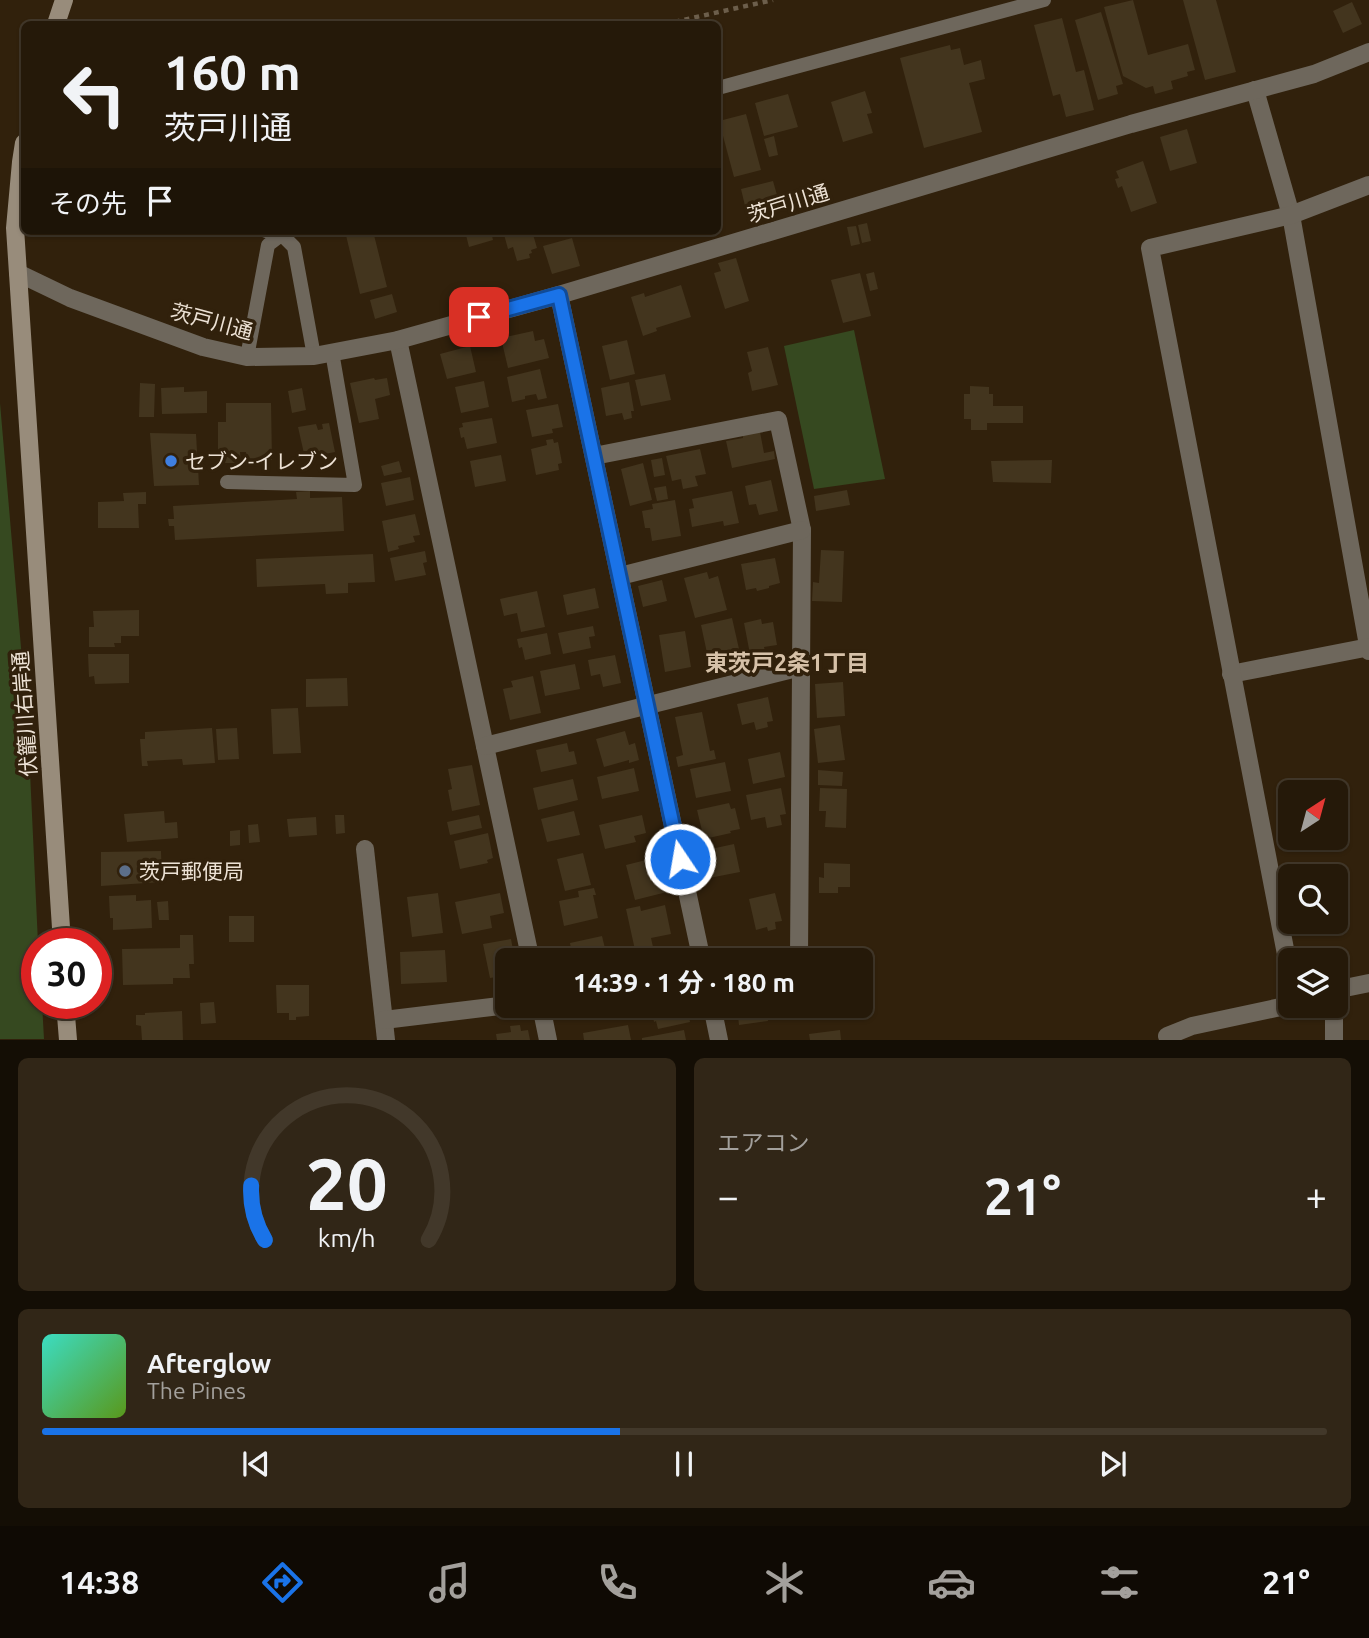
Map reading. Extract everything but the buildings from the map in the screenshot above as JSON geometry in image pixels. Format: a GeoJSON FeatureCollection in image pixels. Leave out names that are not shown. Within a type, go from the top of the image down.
{"type":"FeatureCollection","features":[{"type":"Feature","properties":{"kind":"main road"},"geometry":{"type":"LineString","coordinates":[[57,21],[64,0]]}},
{"type":"Feature","properties":{"kind":"main road","name":"伏籠川右岸通"},"geometry":{"type":"LineString","coordinates":[[21,162],[15,228],[61,928]]}},
{"type":"Feature","properties":{"kind":"main road"},"geometry":{"type":"LineString","coordinates":[[0,264],[18,273]]}},
{"type":"Feature","properties":{"kind":"main road"},"geometry":{"type":"LineString","coordinates":[[66,1019],[68,1040]]}},
{"type":"Feature","properties":{"kind":"street","name":"茨戸川通"},"geometry":{"type":"LineString","coordinates":[[18,273],[70,299],[203,347],[247,357],[314,356],[398,340],[559,295],[1131,124],[1314,75],[1369,52]]}},
{"type":"Feature","properties":{"kind":"street"},"geometry":{"type":"LineString","coordinates":[[1231,674],[1369,649],[1291,215],[1255,90]]}},
{"type":"Feature","properties":{"kind":"street"},"geometry":{"type":"LineString","coordinates":[[1285,948],[1150,248],[1291,215],[1369,185]]}},
{"type":"Feature","properties":{"kind":"street"},"geometry":{"type":"LineString","coordinates":[[559,295],[699,948]]}},
{"type":"Feature","properties":{"kind":"street"},"geometry":{"type":"LineString","coordinates":[[398,340],[528,948]]}},
{"type":"Feature","properties":{"kind":"street"},"geometry":{"type":"LineString","coordinates":[[594,456],[778,420],[802,530],[799,948]]}},
{"type":"Feature","properties":{"kind":"street"},"geometry":{"type":"LineString","coordinates":[[620,576],[802,530]]}},
{"type":"Feature","properties":{"kind":"street"},"geometry":{"type":"LineString","coordinates":[[485,746],[801,667]]}},
{"type":"Feature","properties":{"kind":"street"},"geometry":{"type":"LineString","coordinates":[[365,849],[386,1040]]}},
{"type":"Feature","properties":{"kind":"street"},"geometry":{"type":"LineString","coordinates":[[1348,987],[1369,983]]}},
{"type":"Feature","properties":{"kind":"street"},"geometry":{"type":"LineString","coordinates":[[384,1020],[495,1006]]}},
{"type":"Feature","properties":{"kind":"street"},"geometry":{"type":"LineString","coordinates":[[1160,1038],[1192,1026],[1278,1008]]}},
{"type":"Feature","properties":{"kind":"street"},"geometry":{"type":"LineString","coordinates":[[543,1018],[548,1040]]}},
{"type":"Feature","properties":{"kind":"street"},"geometry":{"type":"LineString","coordinates":[[714,1018],[719,1040]]}},
{"type":"Feature","properties":{"kind":"street"},"geometry":{"type":"LineString","coordinates":[[1334,1018],[1334,1040]]}},
{"type":"Feature","properties":{"kind":"lane"},"geometry":{"type":"LineString","coordinates":[[721,87],[1044,0]]}},
{"type":"Feature","properties":{"kind":"lane"},"geometry":{"type":"LineString","coordinates":[[247,357],[268,245],[281,235]]}},
{"type":"Feature","properties":{"kind":"lane"},"geometry":{"type":"LineString","coordinates":[[285,235],[294,247],[314,356]]}},
{"type":"Feature","properties":{"kind":"lane"},"geometry":{"type":"LineString","coordinates":[[227,482],[355,485],[332,352]]}},
{"type":"Feature","properties":{"kind":"path"},"geometry":{"type":"LineString","coordinates":[[678,21],[773,0]]}},
{"type":"Feature","properties":{"kind":"green space"},"geometry":{"type":"Polygon","coordinates":[[[854,330],[885,479],[814,489],[784,346],[854,330]]]}},
{"type":"Feature","properties":{"kind":"green space"},"geometry":{"type":"Polygon","coordinates":[[[0,403],[28,729],[37,928],[21,928],[21,1019],[43,1019],[44,1039],[0,1039],[0,403]]]}},
{"type":"Feature","properties":{"kind":"place","name":"セブン-イレブン"},"geometry":{"type":"Point","coordinates":[171,461]}},
{"type":"Feature","properties":{"kind":"place","name":"茨戸郵便局"},"geometry":{"type":"Point","coordinates":[125,871]}},
{"type":"Feature","properties":{"kind":"district","name":"東茨戸2条1丁目"},"geometry":{"type":"Point","coordinates":[787,662]}},
{"type":"Feature","properties":{"kind":"route"},"geometry":{"type":"LineString","coordinates":[[479,317],[559,295],[680,859]]}}]}
